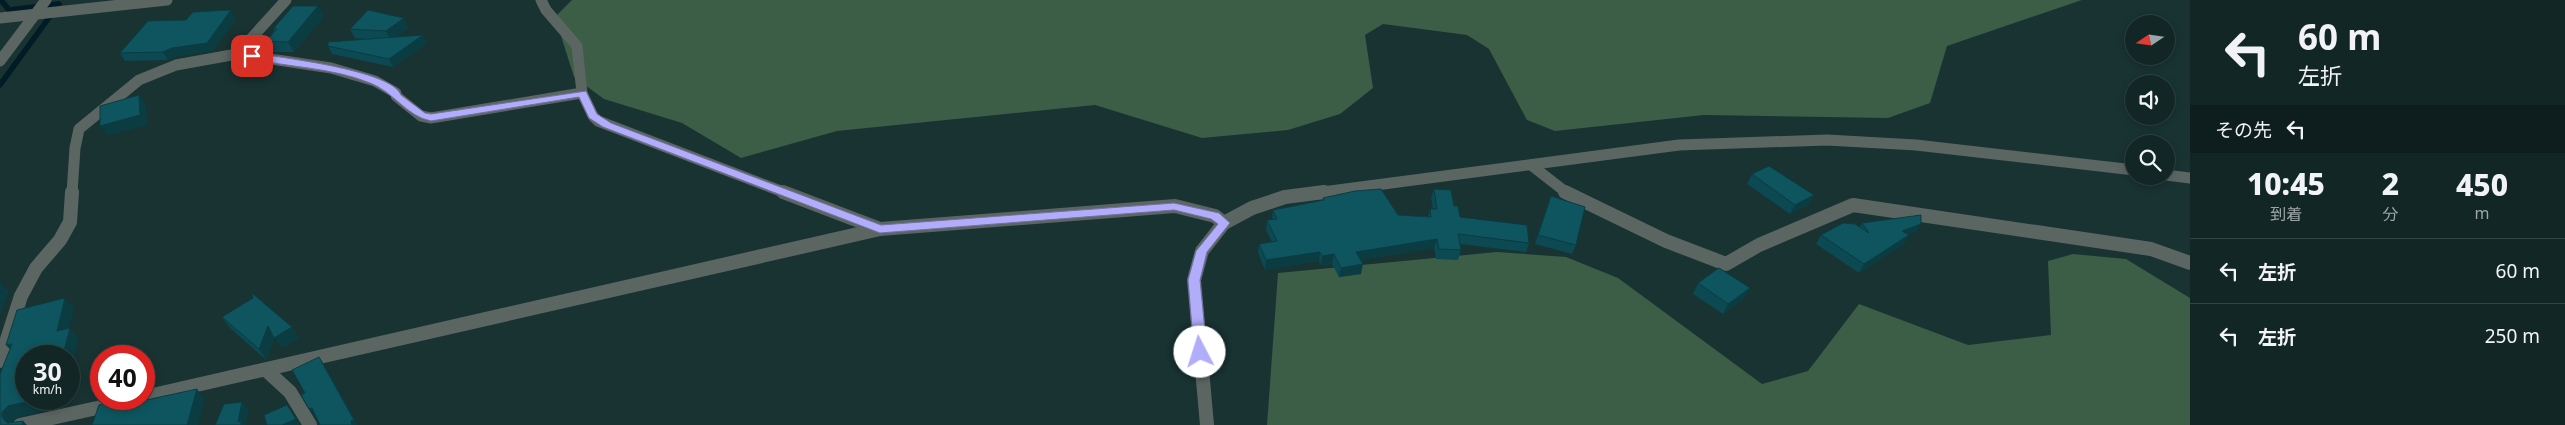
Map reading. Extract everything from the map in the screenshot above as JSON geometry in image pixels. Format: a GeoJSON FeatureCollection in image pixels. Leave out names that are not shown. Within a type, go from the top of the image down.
{"type":"FeatureCollection","features":[{"type":"Feature","properties":{"kind":"street"},"geometry":{"type":"LineString","coordinates":[[0,61],[39,12],[46,0]]}},
{"type":"Feature","properties":{"kind":"street"},"geometry":{"type":"LineString","coordinates":[[0,18],[39,12],[68,11],[168,0]]}},
{"type":"Feature","properties":{"kind":"street"},"geometry":{"type":"LineString","coordinates":[[237,54],[286,0]]}},
{"type":"Feature","properties":{"kind":"street"},"geometry":{"type":"LineString","coordinates":[[541,0],[546,10],[577,46],[582,93],[593,116],[607,125],[880,229]]}},
{"type":"Feature","properties":{"kind":"street"},"geometry":{"type":"LineString","coordinates":[[0,361],[21,296],[39,264],[60,240],[70,222],[74,148],[79,129],[148,75],[176,65],[237,54],[331,68],[366,78],[396,93],[396,96],[421,116],[431,118],[582,93]]}},
{"type":"Feature","properties":{"kind":"street"},"geometry":{"type":"LineString","coordinates":[[1206,425],[1194,280],[1202,251],[1224,223],[1252,208],[1285,197],[1679,145],[1827,140],[1935,147],[2125,169]]}},
{"type":"Feature","properties":{"kind":"street"},"geometry":{"type":"LineString","coordinates":[[1531,165],[1572,197],[1666,241],[1726,264],[1759,245],[1853,205],[2151,249],[2190,263]]}},
{"type":"Feature","properties":{"kind":"street"},"geometry":{"type":"LineString","coordinates":[[2175,176],[2190,178]]}},
{"type":"Feature","properties":{"kind":"street"},"geometry":{"type":"LineString","coordinates":[[155,395],[880,229],[1174,206],[1215,216],[1224,223]]}},
{"type":"Feature","properties":{"kind":"street"},"geometry":{"type":"LineString","coordinates":[[266,370],[290,392],[310,425]]}},
{"type":"Feature","properties":{"kind":"street"},"geometry":{"type":"LineString","coordinates":[[20,425],[90,409]]}},
{"type":"Feature","properties":{"kind":"green space"},"geometry":{"type":"Polygon","coordinates":[[[572,0],[2082,0],[1947,46],[1930,103],[1888,118],[1704,115],[1555,131],[1527,120],[1489,49],[1467,35],[1383,24],[1365,35],[1373,88],[1340,114],[1288,130],[1202,138],[1095,105],[837,131],[741,158],[682,123],[604,99],[574,77],[555,17],[572,0]]]}},
{"type":"Feature","properties":{"kind":"green space"},"geometry":{"type":"Polygon","coordinates":[[[1497,252],[1566,257],[1618,278],[1762,384],[1808,371],[1859,304],[1968,345],[2051,335],[2048,261],[2073,254],[2126,259],[2190,298],[2190,425],[1267,425],[1278,273],[1497,252]]]}},
{"type":"Feature","properties":{"kind":"building"},"geometry":{"type":"Polygon","coordinates":[[[293,6],[318,6],[288,42],[266,41],[277,29],[273,29],[293,6]]]}},
{"type":"Feature","properties":{"kind":"building"},"geometry":{"type":"Polygon","coordinates":[[[231,10],[207,43],[172,48],[163,52],[120,53],[148,21],[186,20],[193,12],[231,10]]]}},
{"type":"Feature","properties":{"kind":"building"},"geometry":{"type":"Polygon","coordinates":[[[368,10],[404,18],[386,31],[350,29],[368,10]]]}},
{"type":"Feature","properties":{"kind":"building"},"geometry":{"type":"Polygon","coordinates":[[[423,35],[389,59],[328,46],[328,42],[423,35]]]}},
{"type":"Feature","properties":{"kind":"building"},"geometry":{"type":"Polygon","coordinates":[[[139,95],[140,115],[100,126],[100,106],[139,95]]]}},
{"type":"Feature","properties":{"kind":"building"},"geometry":{"type":"Polygon","coordinates":[[[1769,166],[1814,195],[1795,205],[1752,174],[1769,166]]]}},
{"type":"Feature","properties":{"kind":"building"},"geometry":{"type":"Polygon","coordinates":[[[1381,189],[1398,215],[1431,217],[1430,209],[1437,209],[1434,189],[1451,190],[1454,206],[1458,206],[1460,217],[1527,225],[1529,243],[1458,234],[1461,250],[1439,249],[1437,239],[1356,252],[1363,264],[1341,268],[1334,254],[1322,256],[1320,252],[1266,260],[1259,244],[1277,241],[1267,220],[1277,219],[1273,210],[1324,200],[1323,198],[1355,191],[1381,189]]]}},
{"type":"Feature","properties":{"kind":"building"},"geometry":{"type":"Polygon","coordinates":[[[1551,196],[1585,207],[1576,245],[1538,235],[1551,196]]]}},
{"type":"Feature","properties":{"kind":"building"},"geometry":{"type":"Polygon","coordinates":[[[1921,215],[1921,224],[1902,231],[1909,235],[1864,264],[1821,235],[1843,223],[1855,224],[1869,233],[1862,223],[1921,215]]]}},
{"type":"Feature","properties":{"kind":"building"},"geometry":{"type":"Polygon","coordinates":[[[1719,268],[1750,288],[1728,304],[1698,283],[1719,268]]]}},
{"type":"Feature","properties":{"kind":"building"},"geometry":{"type":"Polygon","coordinates":[[[252,293],[292,327],[274,338],[268,326],[259,349],[222,317],[253,298],[252,293]]]}},
{"type":"Feature","properties":{"kind":"building"},"geometry":{"type":"Polygon","coordinates":[[[65,298],[57,331],[70,328],[66,345],[15,345],[15,404],[8,406],[2,412],[2,417],[7,423],[23,421],[22,425],[0,425],[0,374],[12,344],[6,345],[17,310],[65,298]]]}},
{"type":"Feature","properties":{"kind":"building"},"geometry":{"type":"Polygon","coordinates":[[[319,357],[354,420],[351,421],[352,425],[320,425],[312,408],[309,409],[301,395],[305,393],[292,370],[319,357]]]}},
{"type":"Feature","properties":{"kind":"building"},"geometry":{"type":"Polygon","coordinates":[[[197,389],[187,425],[92,425],[97,410],[155,410],[155,398],[197,389]]]}},
{"type":"Feature","properties":{"kind":"building"},"geometry":{"type":"Polygon","coordinates":[[[242,402],[238,422],[241,421],[241,425],[215,425],[224,404],[242,402]]]}},
{"type":"Feature","properties":{"kind":"building"},"geometry":{"type":"Polygon","coordinates":[[[287,405],[296,419],[282,425],[267,425],[264,415],[287,405]]]}},
{"type":"Feature","properties":{"kind":"waterway"},"geometry":{"type":"LineString","coordinates":[[0,85],[59,4],[9,10],[1,0]]}},
{"type":"Feature","properties":{"kind":"route"},"geometry":{"type":"LineString","coordinates":[[252,56],[314,64],[375,81],[396,93],[396,96],[421,116],[431,118],[582,93],[593,116],[598,121],[880,229],[1174,206],[1215,216],[1224,223],[1202,251],[1194,280],[1200,352]]}}]}
